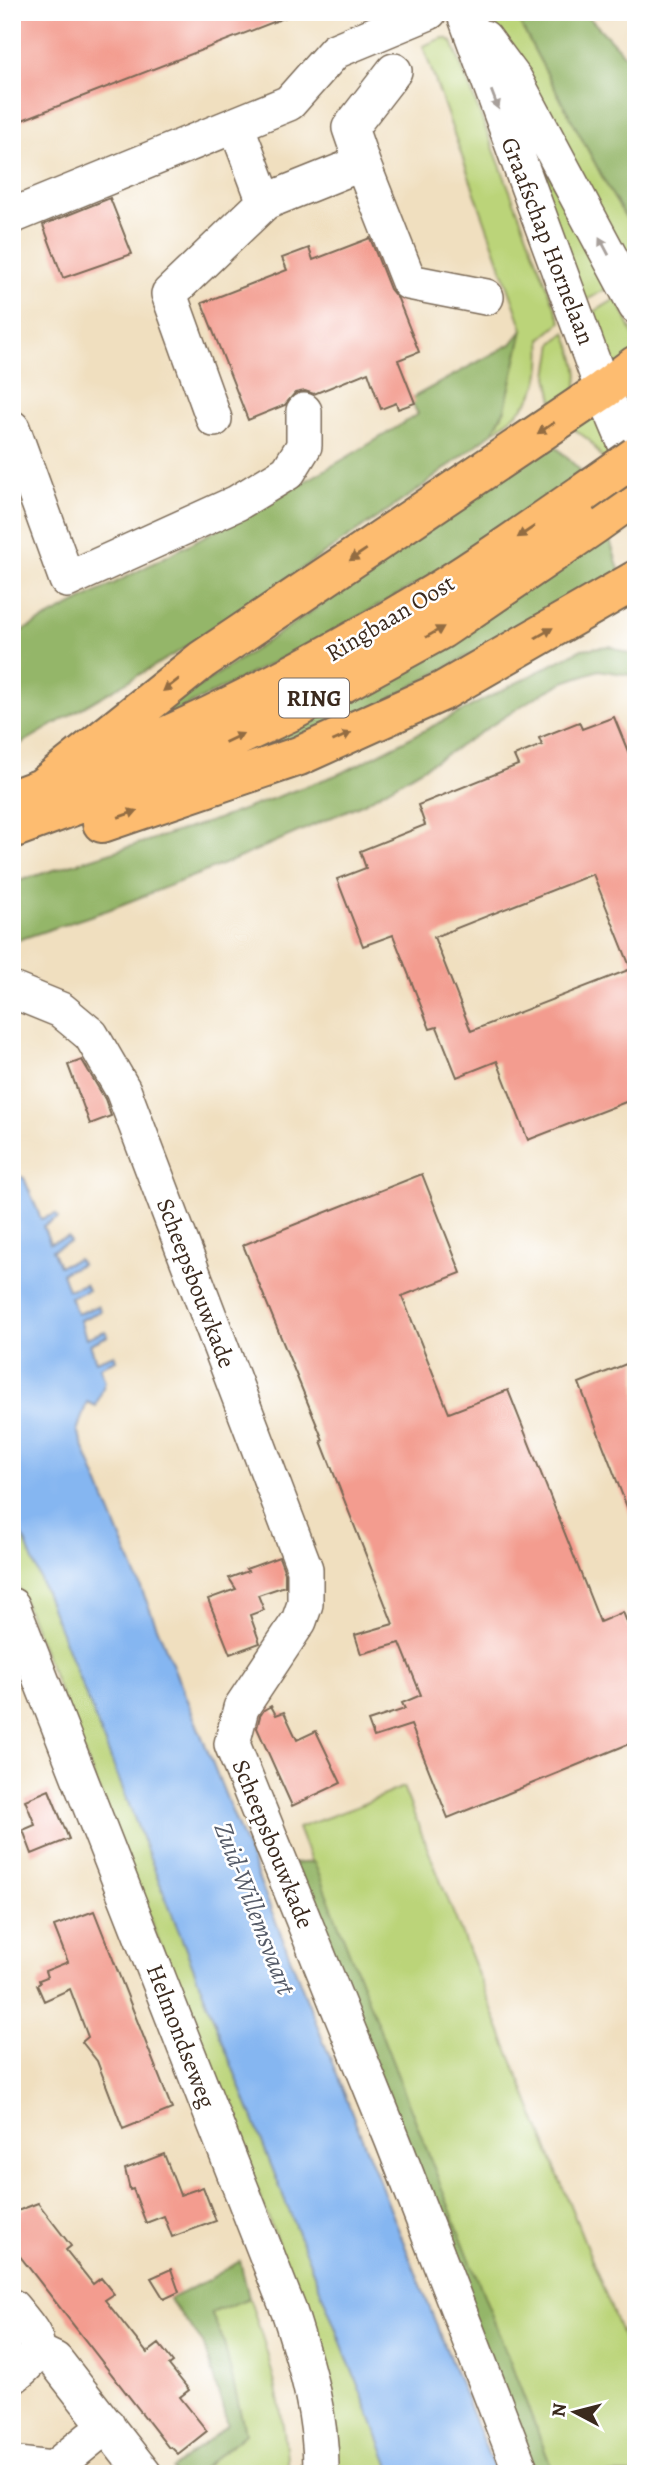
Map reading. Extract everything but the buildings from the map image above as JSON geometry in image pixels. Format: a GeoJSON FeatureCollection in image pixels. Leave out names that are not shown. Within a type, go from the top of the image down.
{"type":"FeatureCollection","features":[{"type":"Feature","properties":{"kind":"main road"},"geometry":{"type":"LineString","coordinates":[[26,794],[202,660],[603,390],[636,365]]}},
{"type":"Feature","properties":{"kind":"main road","name":"Ringbaan Oost"},"geometry":{"type":"LineString","coordinates":[[12,829],[157,775],[292,711],[442,629],[588,510],[636,456]]}},
{"type":"Feature","properties":{"kind":"main road","name":"Ringbaan Oost"},"geometry":{"type":"LineString","coordinates":[[26,794],[138,749],[281,682],[588,510],[636,495]]}},
{"type":"Feature","properties":{"kind":"main road"},"geometry":{"type":"LineString","coordinates":[[12,829],[100,823],[299,756],[443,691],[636,580]]}},
{"type":"Feature","properties":{"kind":"street"},"geometry":{"type":"LineString","coordinates":[[12,216],[289,103],[335,51],[429,12]]}},
{"type":"Feature","properties":{"kind":"street","name":"Graafschap Hornelaan"},"geometry":{"type":"LineString","coordinates":[[465,12],[514,80],[636,306]]}},
{"type":"Feature","properties":{"kind":"street","name":"Graafschap Hornelaan"},"geometry":{"type":"LineString","coordinates":[[465,12],[603,390],[636,468]]}},
{"type":"Feature","properties":{"kind":"street"},"geometry":{"type":"LineString","coordinates":[[394,71],[350,128],[409,282],[485,297]]}},
{"type":"Feature","properties":{"kind":"street"},"geometry":{"type":"LineString","coordinates":[[236,125],[265,202]]}},
{"type":"Feature","properties":{"kind":"street"},"geometry":{"type":"LineString","coordinates":[[214,419],[169,293],[265,202],[362,163]]}},
{"type":"Feature","properties":{"kind":"street"},"geometry":{"type":"LineString","coordinates":[[12,428],[67,580],[237,503],[288,472],[304,446],[304,411]]}},
{"type":"Feature","properties":{"kind":"street","name":"Scheepsbouwkade"},"geometry":{"type":"LineString","coordinates":[[12,990],[61,1010],[91,1035],[123,1090],[305,1569],[305,1604],[299,1621],[241,1708],[232,1744],[393,2141],[522,2474]]}},
{"type":"Feature","properties":{"kind":"street","name":"Helmondseweg"},"geometry":{"type":"LineString","coordinates":[[12,1606],[290,2314],[308,2371],[318,2418],[321,2474]]}},
{"type":"Feature","properties":{"kind":"street"},"geometry":{"type":"LineString","coordinates":[[12,2307],[34,2335],[36,2351],[30,2364],[12,2377]]}},
{"type":"Feature","properties":{"kind":"street"},"geometry":{"type":"LineString","coordinates":[[36,2351],[55,2360],[144,2474]]}},
{"type":"Feature","properties":{"kind":"street"},"geometry":{"type":"LineString","coordinates":[[12,2464],[53,2469],[107,2425]]}},
{"type":"Feature","properties":{"kind":"green space"},"geometry":{"type":"Polygon","coordinates":[[[488,12],[514,12],[611,193],[636,234],[636,274],[632,275],[488,12]]]}},
{"type":"Feature","properties":{"kind":"green space"},"geometry":{"type":"Polygon","coordinates":[[[514,12],[534,12],[537,18],[552,12],[584,12],[636,67],[636,234],[611,193],[514,12]]]}},
{"type":"Feature","properties":{"kind":"green space"},"geometry":{"type":"Polygon","coordinates":[[[442,38],[452,42],[561,322],[541,339],[541,371],[533,394],[517,413],[492,433],[505,409],[523,329],[423,46],[442,38]]]}},
{"type":"Feature","properties":{"kind":"green space"},"geometry":{"type":"Polygon","coordinates":[[[484,58],[611,286],[580,304],[484,58]]]}},
{"type":"Feature","properties":{"kind":"green space"},"geometry":{"type":"Polygon","coordinates":[[[617,298],[636,341],[636,357],[608,375],[586,317],[617,298]]]}},
{"type":"Feature","properties":{"kind":"green space"},"geometry":{"type":"Polygon","coordinates":[[[523,329],[505,409],[492,433],[415,492],[183,649],[12,749],[12,636],[217,530],[369,444],[418,414],[410,399],[511,344],[523,329]]]}},
{"type":"Feature","properties":{"kind":"green space"},"geometry":{"type":"Polygon","coordinates":[[[566,332],[576,362],[578,379],[573,393],[554,406],[548,376],[553,343],[566,332]]]}},
{"type":"Feature","properties":{"kind":"green space"},"geometry":{"type":"Polygon","coordinates":[[[596,415],[613,453],[604,460],[589,440],[571,427],[596,415]]]}},
{"type":"Feature","properties":{"kind":"green space"},"geometry":{"type":"Polygon","coordinates":[[[550,441],[584,474],[420,582],[312,643],[105,747],[386,560],[550,441]]]}},
{"type":"Feature","properties":{"kind":"green space"},"geometry":{"type":"Polygon","coordinates":[[[606,528],[620,572],[364,713],[263,756],[226,751],[606,528]]]}},
{"type":"Feature","properties":{"kind":"green space"},"geometry":{"type":"Polygon","coordinates":[[[610,646],[636,657],[636,676],[599,670],[564,682],[364,803],[234,860],[108,910],[12,942],[12,883],[218,819],[344,772],[582,649],[610,646]]]}},
{"type":"Feature","properties":{"kind":"green space"},"geometry":{"type":"Polygon","coordinates":[[[12,1508],[393,2474],[333,2474],[280,2248],[12,1571],[12,1508]]]}},
{"type":"Feature","properties":{"kind":"green space"},"geometry":{"type":"Polygon","coordinates":[[[403,1787],[633,2363],[636,2362],[636,2474],[554,2474],[298,1828],[403,1787]]]}},
{"type":"Feature","properties":{"kind":"green space"},"geometry":{"type":"Polygon","coordinates":[[[314,1862],[554,2474],[532,2474],[291,1864],[314,1862]]]}},
{"type":"Feature","properties":{"kind":"green space"},"geometry":{"type":"Polygon","coordinates":[[[240,2261],[249,2298],[211,2313],[224,2343],[245,2433],[196,2474],[175,2474],[172,2469],[228,2425],[203,2343],[169,2299],[240,2261]]]}},
{"type":"Feature","properties":{"kind":"green space"},"geometry":{"type":"Polygon","coordinates":[[[249,2298],[275,2384],[284,2429],[288,2474],[196,2474],[245,2433],[224,2343],[211,2313],[249,2298]]]}},
{"type":"Feature","properties":{"kind":"water","name":"Zuid-Willemsvaart"},"geometry":{"type":"Polygon","coordinates":[[[12,1173],[24,1178],[41,1219],[56,1214],[58,1218],[43,1226],[50,1243],[68,1237],[70,1242],[52,1250],[59,1266],[78,1259],[81,1264],[62,1273],[68,1290],[85,1284],[88,1290],[70,1297],[77,1314],[98,1306],[101,1311],[80,1320],[86,1338],[105,1331],[108,1336],[90,1344],[96,1361],[114,1354],[116,1360],[100,1367],[105,1382],[96,1406],[87,1402],[77,1431],[496,2474],[393,2474],[12,1508],[12,1173]]]}}]}
